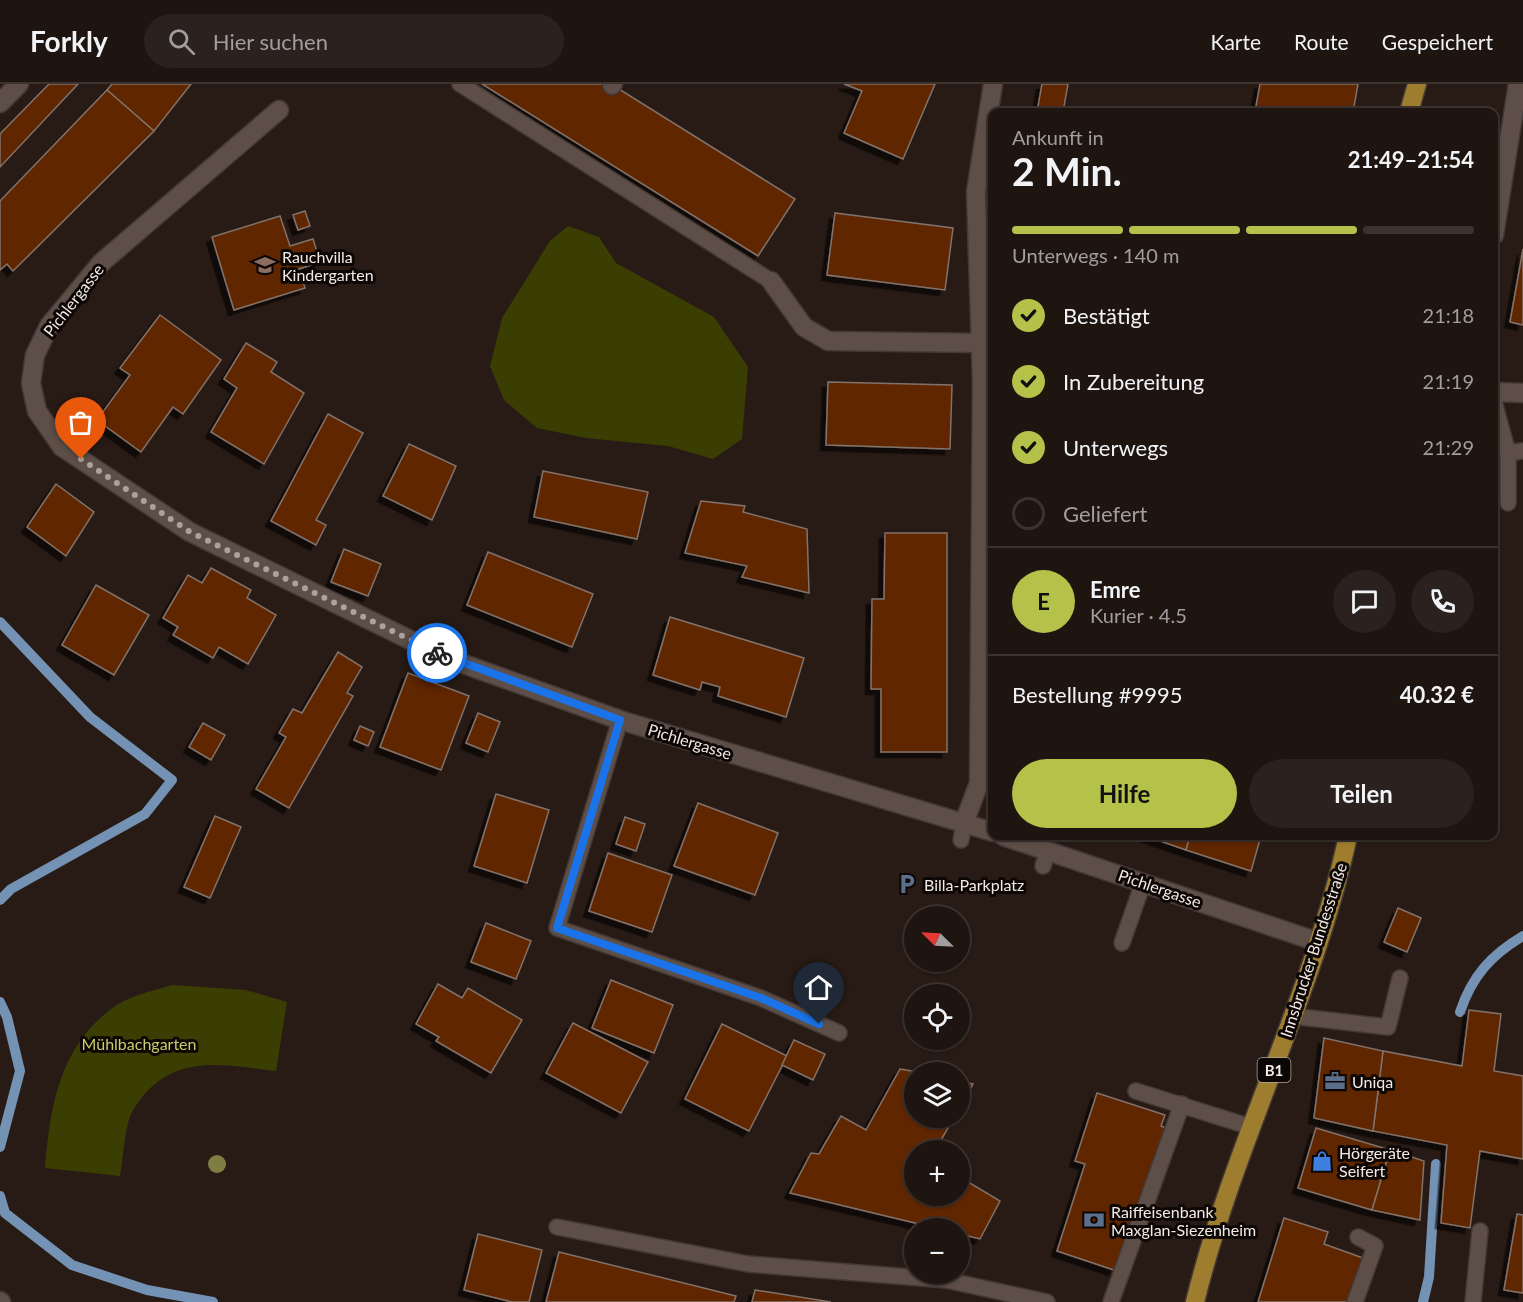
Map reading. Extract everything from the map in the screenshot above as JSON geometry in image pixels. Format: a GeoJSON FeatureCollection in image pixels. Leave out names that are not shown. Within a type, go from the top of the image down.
{"type":"FeatureCollection","features":[{"type":"Feature","properties":{"kind":"main road"},"geometry":{"type":"LineString","coordinates":[[1410,108],[1417,84]]}},
{"type":"Feature","properties":{"kind":"main road","name":"Innsbrucker Bundesstraße"},"geometry":{"type":"LineString","coordinates":[[1195,1302],[1225,1198],[1318,942],[1347,840]]}},
{"type":"Feature","properties":{"kind":"street"},"geometry":{"type":"LineString","coordinates":[[0,103],[19,84]]}},
{"type":"Feature","properties":{"kind":"street"},"geometry":{"type":"LineString","coordinates":[[989,108],[993,84]]}},
{"type":"Feature","properties":{"kind":"street"},"geometry":{"type":"LineString","coordinates":[[1498,210],[1518,84]]}},
{"type":"Feature","properties":{"kind":"street","name":"Pichlergasse"},"geometry":{"type":"LineString","coordinates":[[279,110],[100,263],[50,326],[35,355],[31,383],[37,411],[62,447],[190,532],[447,658],[620,720],[963,832],[988,832]]}},
{"type":"Feature","properties":{"kind":"street"},"geometry":{"type":"LineString","coordinates":[[963,832],[986,768],[976,192],[988,116]]}},
{"type":"Feature","properties":{"kind":"street"},"geometry":{"type":"LineString","coordinates":[[771,281],[804,327],[828,341],[980,344]]}},
{"type":"Feature","properties":{"kind":"street"},"geometry":{"type":"LineString","coordinates":[[1498,392],[1523,393]]}},
{"type":"Feature","properties":{"kind":"street","name":"Pichlergasse"},"geometry":{"type":"LineString","coordinates":[[1011,840],[1045,858],[1143,883],[1318,942]]}},
{"type":"Feature","properties":{"kind":"lane"},"geometry":{"type":"LineString","coordinates":[[460,84],[572,147],[771,281]]}},
{"type":"Feature","properties":{"kind":"lane"},"geometry":{"type":"LineString","coordinates":[[1498,412],[1515,452],[1508,503]]}},
{"type":"Feature","properties":{"kind":"lane"},"geometry":{"type":"LineString","coordinates":[[620,720],[557,928],[761,998],[839,1033]]}},
{"type":"Feature","properties":{"kind":"lane"},"geometry":{"type":"LineString","coordinates":[[1122,943],[1143,883]]}},
{"type":"Feature","properties":{"kind":"lane"},"geometry":{"type":"LineString","coordinates":[[1292,1016],[1388,1027],[1400,978]]}},
{"type":"Feature","properties":{"kind":"lane"},"geometry":{"type":"LineString","coordinates":[[1136,1090],[1251,1127]]}},
{"type":"Feature","properties":{"kind":"lane"},"geometry":{"type":"LineString","coordinates":[[1111,1302],[1182,1104]]}},
{"type":"Feature","properties":{"kind":"lane"},"geometry":{"type":"LineString","coordinates":[[557,1227],[748,1264],[946,1280],[1047,1302]]}},
{"type":"Feature","properties":{"kind":"lane"},"geometry":{"type":"LineString","coordinates":[[1473,1302],[1480,1231]]}},
{"type":"Feature","properties":{"kind":"lane"},"geometry":{"type":"LineString","coordinates":[[1355,1302],[1375,1246],[1358,1238]]}},
{"type":"Feature","properties":{"kind":"green space"},"geometry":{"type":"Polygon","coordinates":[[[568,226],[599,237],[616,263],[714,317],[748,367],[742,439],[713,459],[668,446],[586,438],[537,428],[504,400],[490,366],[502,318],[550,241],[568,226]]]}},
{"type":"Feature","properties":{"kind":"green space","name":"Mühlbachgarten"},"geometry":{"type":"Polygon","coordinates":[[[172,985],[246,990],[287,1002],[276,1071],[215,1065],[196,1066],[178,1071],[161,1079],[146,1093],[132,1112],[126,1133],[120,1176],[45,1168],[54,1101],[60,1081],[79,1042],[93,1025],[118,1004],[140,994],[172,985]]]}},
{"type":"Feature","properties":{"kind":"building"},"geometry":{"type":"Polygon","coordinates":[[[49,84],[78,84],[0,167],[0,134],[49,84]]]}},
{"type":"Feature","properties":{"kind":"building"},"geometry":{"type":"Polygon","coordinates":[[[112,84],[191,84],[154,131],[107,90],[112,84]]]}},
{"type":"Feature","properties":{"kind":"building"},"geometry":{"type":"Polygon","coordinates":[[[482,84],[611,84],[795,199],[758,256],[482,84]]]}},
{"type":"Feature","properties":{"kind":"building"},"geometry":{"type":"Polygon","coordinates":[[[844,84],[935,84],[903,159],[844,133],[862,91],[844,84]]]}},
{"type":"Feature","properties":{"kind":"building"},"geometry":{"type":"Polygon","coordinates":[[[1042,84],[1068,84],[1064,108],[1038,108],[1042,84]]]}},
{"type":"Feature","properties":{"kind":"building"},"geometry":{"type":"Polygon","coordinates":[[[1260,84],[1358,84],[1354,108],[1256,108],[1260,84]]]}},
{"type":"Feature","properties":{"kind":"building"},"geometry":{"type":"Polygon","coordinates":[[[107,90],[154,131],[13,271],[7,264],[0,270],[0,201],[107,90]]]}},
{"type":"Feature","properties":{"kind":"building"},"geometry":{"type":"Polygon","coordinates":[[[305,211],[310,226],[298,230],[293,215],[305,211]]]}},
{"type":"Feature","properties":{"kind":"building"},"geometry":{"type":"Polygon","coordinates":[[[835,213],[953,228],[945,290],[827,275],[835,213]]]}},
{"type":"Feature","properties":{"kind":"building","name":"Rauchvilla Kindergarten"},"geometry":{"type":"Polygon","coordinates":[[[280,216],[290,246],[313,239],[320,262],[299,269],[305,288],[234,310],[212,237],[280,216]]]}},
{"type":"Feature","properties":{"kind":"building"},"geometry":{"type":"Polygon","coordinates":[[[1523,249],[1523,325],[1510,322],[1523,249]]]}},
{"type":"Feature","properties":{"kind":"building"},"geometry":{"type":"Polygon","coordinates":[[[160,315],[221,360],[183,414],[173,407],[141,452],[97,420],[130,375],[120,368],[160,315]]]}},
{"type":"Feature","properties":{"kind":"building"},"geometry":{"type":"Polygon","coordinates":[[[246,343],[277,362],[271,372],[304,393],[264,464],[211,432],[237,388],[224,379],[246,343]]]}},
{"type":"Feature","properties":{"kind":"building"},"geometry":{"type":"Polygon","coordinates":[[[828,382],[952,385],[950,449],[826,445],[828,382]]]}},
{"type":"Feature","properties":{"kind":"building"},"geometry":{"type":"Polygon","coordinates":[[[328,414],[363,433],[316,520],[326,525],[316,545],[271,521],[328,414]]]}},
{"type":"Feature","properties":{"kind":"building"},"geometry":{"type":"Polygon","coordinates":[[[409,444],[456,466],[432,520],[383,496],[409,444]]]}},
{"type":"Feature","properties":{"kind":"building"},"geometry":{"type":"Polygon","coordinates":[[[543,471],[648,492],[637,539],[534,517],[543,471]]]}},
{"type":"Feature","properties":{"kind":"building"},"geometry":{"type":"Polygon","coordinates":[[[56,484],[94,512],[66,556],[27,527],[56,484]]]}},
{"type":"Feature","properties":{"kind":"building"},"geometry":{"type":"Polygon","coordinates":[[[701,501],[745,506],[743,512],[807,529],[809,593],[742,577],[747,566],[685,553],[701,501]]]}},
{"type":"Feature","properties":{"kind":"building"},"geometry":{"type":"Polygon","coordinates":[[[885,533],[947,533],[947,752],[881,752],[881,689],[871,689],[872,599],[884,599],[885,533]]]}},
{"type":"Feature","properties":{"kind":"building"},"geometry":{"type":"Polygon","coordinates":[[[344,549],[381,564],[368,596],[331,582],[344,549]]]}},
{"type":"Feature","properties":{"kind":"building"},"geometry":{"type":"Polygon","coordinates":[[[488,552],[593,594],[572,647],[467,605],[488,552]]]}},
{"type":"Feature","properties":{"kind":"building"},"geometry":{"type":"Polygon","coordinates":[[[211,568],[251,590],[247,598],[276,615],[248,664],[219,647],[213,658],[173,635],[178,627],[163,618],[188,575],[202,583],[211,568]]]}},
{"type":"Feature","properties":{"kind":"building"},"geometry":{"type":"Polygon","coordinates":[[[96,585],[149,615],[114,675],[62,645],[96,585]]]}},
{"type":"Feature","properties":{"kind":"building"},"geometry":{"type":"Polygon","coordinates":[[[670,617],[804,658],[786,717],[718,696],[720,687],[702,682],[700,690],[653,675],[670,617]]]}},
{"type":"Feature","properties":{"kind":"building"},"geometry":{"type":"Polygon","coordinates":[[[338,652],[362,667],[347,693],[353,696],[289,808],[256,789],[286,737],[279,733],[293,709],[302,713],[338,652]]]}},
{"type":"Feature","properties":{"kind":"building"},"geometry":{"type":"Polygon","coordinates":[[[408,673],[469,696],[441,770],[380,747],[408,673]]]}},
{"type":"Feature","properties":{"kind":"building"},"geometry":{"type":"Polygon","coordinates":[[[478,713],[500,722],[488,752],[466,743],[478,713]]]}},
{"type":"Feature","properties":{"kind":"building"},"geometry":{"type":"Polygon","coordinates":[[[203,723],[225,735],[211,760],[189,747],[203,723]]]}},
{"type":"Feature","properties":{"kind":"building"},"geometry":{"type":"Polygon","coordinates":[[[360,726],[374,732],[368,746],[354,740],[360,726]]]}},
{"type":"Feature","properties":{"kind":"building"},"geometry":{"type":"Polygon","coordinates":[[[496,794],[549,810],[527,883],[474,866],[496,794]]]}},
{"type":"Feature","properties":{"kind":"building"},"geometry":{"type":"Polygon","coordinates":[[[698,803],[778,833],[755,895],[674,866],[698,803]]]}},
{"type":"Feature","properties":{"kind":"building"},"geometry":{"type":"Polygon","coordinates":[[[215,816],[241,827],[210,898],[184,887],[215,816]]]}},
{"type":"Feature","properties":{"kind":"building"},"geometry":{"type":"Polygon","coordinates":[[[625,817],[645,824],[636,851],[616,844],[625,817]]]}},
{"type":"Feature","properties":{"kind":"building"},"geometry":{"type":"Polygon","coordinates":[[[1157,840],[1189,840],[1186,850],[1157,840]]]}},
{"type":"Feature","properties":{"kind":"building"},"geometry":{"type":"Polygon","coordinates":[[[1189,840],[1260,840],[1251,871],[1186,850],[1189,840]]]}},
{"type":"Feature","properties":{"kind":"building"},"geometry":{"type":"Polygon","coordinates":[[[608,853],[672,875],[652,932],[589,911],[608,853]]]}},
{"type":"Feature","properties":{"kind":"building"},"geometry":{"type":"Polygon","coordinates":[[[1398,908],[1421,918],[1407,952],[1384,942],[1398,908]]]}},
{"type":"Feature","properties":{"kind":"building"},"geometry":{"type":"Polygon","coordinates":[[[486,923],[531,941],[516,979],[471,962],[486,923]]]}},
{"type":"Feature","properties":{"kind":"building"},"geometry":{"type":"Polygon","coordinates":[[[611,980],[673,1005],[654,1053],[592,1028],[611,980]]]}},
{"type":"Feature","properties":{"kind":"building"},"geometry":{"type":"Polygon","coordinates":[[[438,984],[462,998],[468,988],[522,1020],[491,1073],[436,1041],[439,1037],[416,1024],[438,984]]]}},
{"type":"Feature","properties":{"kind":"building"},"geometry":{"type":"Polygon","coordinates":[[[1469,1010],[1501,1014],[1494,1071],[1523,1076],[1523,1159],[1480,1151],[1470,1228],[1441,1223],[1447,1145],[1373,1131],[1383,1051],[1462,1066],[1469,1010]]]}},
{"type":"Feature","properties":{"kind":"building"},"geometry":{"type":"Polygon","coordinates":[[[573,1023],[648,1062],[621,1113],[546,1073],[573,1023]]]}},
{"type":"Feature","properties":{"kind":"building"},"geometry":{"type":"Polygon","coordinates":[[[722,1024],[787,1056],[749,1131],[685,1099],[722,1024]]]}},
{"type":"Feature","properties":{"kind":"building"},"geometry":{"type":"Polygon","coordinates":[[[1324,1038],[1383,1051],[1373,1131],[1314,1118],[1324,1038]]]}},
{"type":"Feature","properties":{"kind":"building"},"geometry":{"type":"Polygon","coordinates":[[[794,1040],[825,1054],[813,1080],[782,1065],[794,1040]]]}},
{"type":"Feature","properties":{"kind":"building"},"geometry":{"type":"Polygon","coordinates":[[[900,1069],[904,1070],[904,1128],[948,1128],[941,1140],[904,1140],[904,1206],[970,1206],[970,1183],[1000,1201],[980,1239],[970,1236],[970,1218],[904,1218],[904,1220],[790,1193],[811,1153],[819,1154],[841,1116],[866,1130],[900,1069]]]}},
{"type":"Feature","properties":{"kind":"building"},"geometry":{"type":"Polygon","coordinates":[[[1097,1093],[1165,1115],[1161,1126],[1168,1129],[1124,1258],[1119,1257],[1114,1270],[1057,1251],[1085,1164],[1075,1161],[1097,1093]]]}},
{"type":"Feature","properties":{"kind":"building"},"geometry":{"type":"Polygon","coordinates":[[[1316,1128],[1390,1150],[1372,1210],[1298,1188],[1316,1128]]]}},
{"type":"Feature","properties":{"kind":"building"},"geometry":{"type":"Polygon","coordinates":[[[1390,1150],[1424,1161],[1420,1220],[1372,1210],[1390,1150]]]}},
{"type":"Feature","properties":{"kind":"building"},"geometry":{"type":"Polygon","coordinates":[[[1517,1214],[1523,1215],[1523,1293],[1504,1290],[1517,1214]]]}},
{"type":"Feature","properties":{"kind":"building"},"geometry":{"type":"Polygon","coordinates":[[[1284,1218],[1328,1232],[1324,1244],[1363,1258],[1347,1302],[1258,1302],[1284,1218]]]}},
{"type":"Feature","properties":{"kind":"building"},"geometry":{"type":"Polygon","coordinates":[[[478,1234],[542,1250],[529,1302],[512,1302],[464,1290],[478,1234]]]}},
{"type":"Feature","properties":{"kind":"building"},"geometry":{"type":"Polygon","coordinates":[[[559,1252],[736,1296],[734,1302],[546,1302],[559,1252]]]}},
{"type":"Feature","properties":{"kind":"building"},"geometry":{"type":"Polygon","coordinates":[[[755,1290],[831,1302],[752,1302],[755,1290]]]}},
{"type":"Feature","properties":{"kind":"waterway"},"geometry":{"type":"LineString","coordinates":[[0,622],[90,717],[172,780],[145,814],[11,889],[0,900]]}},
{"type":"Feature","properties":{"kind":"waterway"},"geometry":{"type":"LineString","coordinates":[[1460,1012],[1470,988],[1484,968],[1501,951],[1523,936]]}},
{"type":"Feature","properties":{"kind":"waterway"},"geometry":{"type":"LineString","coordinates":[[0,1002],[7,1017],[20,1071],[0,1147]]}},
{"type":"Feature","properties":{"kind":"waterway"},"geometry":{"type":"LineString","coordinates":[[1423,1302],[1429,1277],[1436,1164]]}},
{"type":"Feature","properties":{"kind":"waterway"},"geometry":{"type":"LineString","coordinates":[[0,1196],[5,1213],[72,1265],[147,1290],[213,1302]]}},
{"type":"Feature","properties":{"kind":"way so far"},"geometry":{"type":"LineString","coordinates":[[81,459],[190,532],[437,653]]}},
{"type":"Feature","properties":{"kind":"place","name":"Rauchvilla Kindergarten"},"geometry":{"type":"Point","coordinates":[265,265]}},
{"type":"Feature","properties":{"kind":"place","name":"Billa-Parkplatz"},"geometry":{"type":"Point","coordinates":[907,884]}},
{"type":"Feature","properties":{"kind":"place","name":"Uniqa"},"geometry":{"type":"Point","coordinates":[1335,1081]}},
{"type":"Feature","properties":{"kind":"place","name":"Hörgeräte Seifert"},"geometry":{"type":"Point","coordinates":[1322,1161]}},
{"type":"Feature","properties":{"kind":"place","name":"Raiffeisenbank Maxglan-Siezenheim"},"geometry":{"type":"Point","coordinates":[1094,1220]}},
{"type":"Feature","properties":{"kind":"route"},"geometry":{"type":"LineString","coordinates":[[437,653],[620,720],[557,928],[761,998],[819,1024]]}}]}
